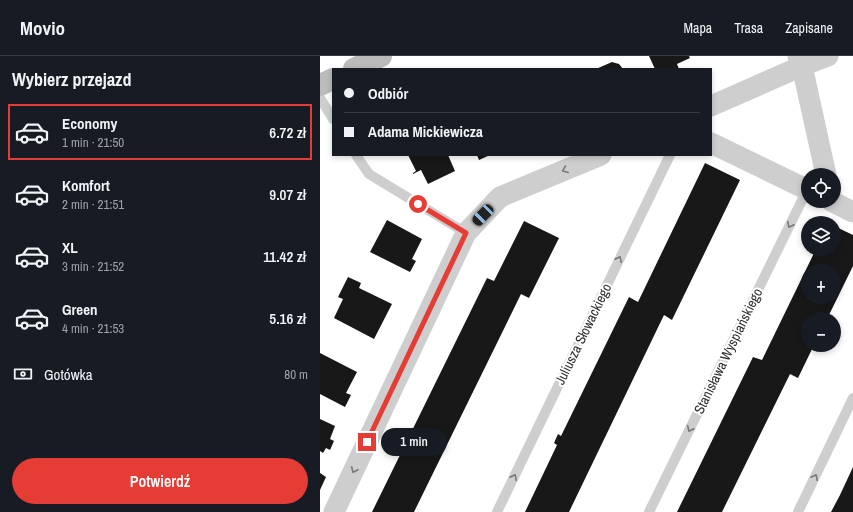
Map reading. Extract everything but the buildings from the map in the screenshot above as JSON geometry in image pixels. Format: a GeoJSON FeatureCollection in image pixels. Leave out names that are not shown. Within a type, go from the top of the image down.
{"type":"FeatureCollection","features":[{"type":"Feature","properties":{"kind":"main road"},"geometry":{"type":"LineString","coordinates":[[356,68],[381,56]]}},
{"type":"Feature","properties":{"kind":"main road"},"geometry":{"type":"LineString","coordinates":[[320,85],[332,79]]}},
{"type":"Feature","properties":{"kind":"street"},"geometry":{"type":"LineString","coordinates":[[712,105],[800,61],[828,56]]}},
{"type":"Feature","properties":{"kind":"street"},"geometry":{"type":"LineString","coordinates":[[800,61],[824,168]]}},
{"type":"Feature","properties":{"kind":"street"},"geometry":{"type":"LineString","coordinates":[[712,143],[801,187]]}},
{"type":"Feature","properties":{"kind":"street"},"geometry":{"type":"LineString","coordinates":[[334,512],[466,233],[500,197],[599,156]]}},
{"type":"Feature","properties":{"kind":"street"},"geometry":{"type":"LineString","coordinates":[[841,206],[853,212]]}},
{"type":"Feature","properties":{"kind":"lane"},"geometry":{"type":"LineString","coordinates":[[320,98],[332,117]]}},
{"type":"Feature","properties":{"kind":"lane"},"geometry":{"type":"LineString","coordinates":[[357,156],[369,174],[466,233]]}},
{"type":"Feature","properties":{"kind":"lane","name":"Juliusza Słowackiego"},"geometry":{"type":"LineString","coordinates":[[497,512],[670,156]]}},
{"type":"Feature","properties":{"kind":"lane","name":"Stanisława Wyspiańskiego"},"geometry":{"type":"LineString","coordinates":[[649,512],[801,202]]}},
{"type":"Feature","properties":{"kind":"lane"},"geometry":{"type":"LineString","coordinates":[[798,512],[853,398]]}},
{"type":"Feature","properties":{"kind":"route"},"geometry":{"type":"LineString","coordinates":[[367,442],[466,233],[418,204]]}}]}
